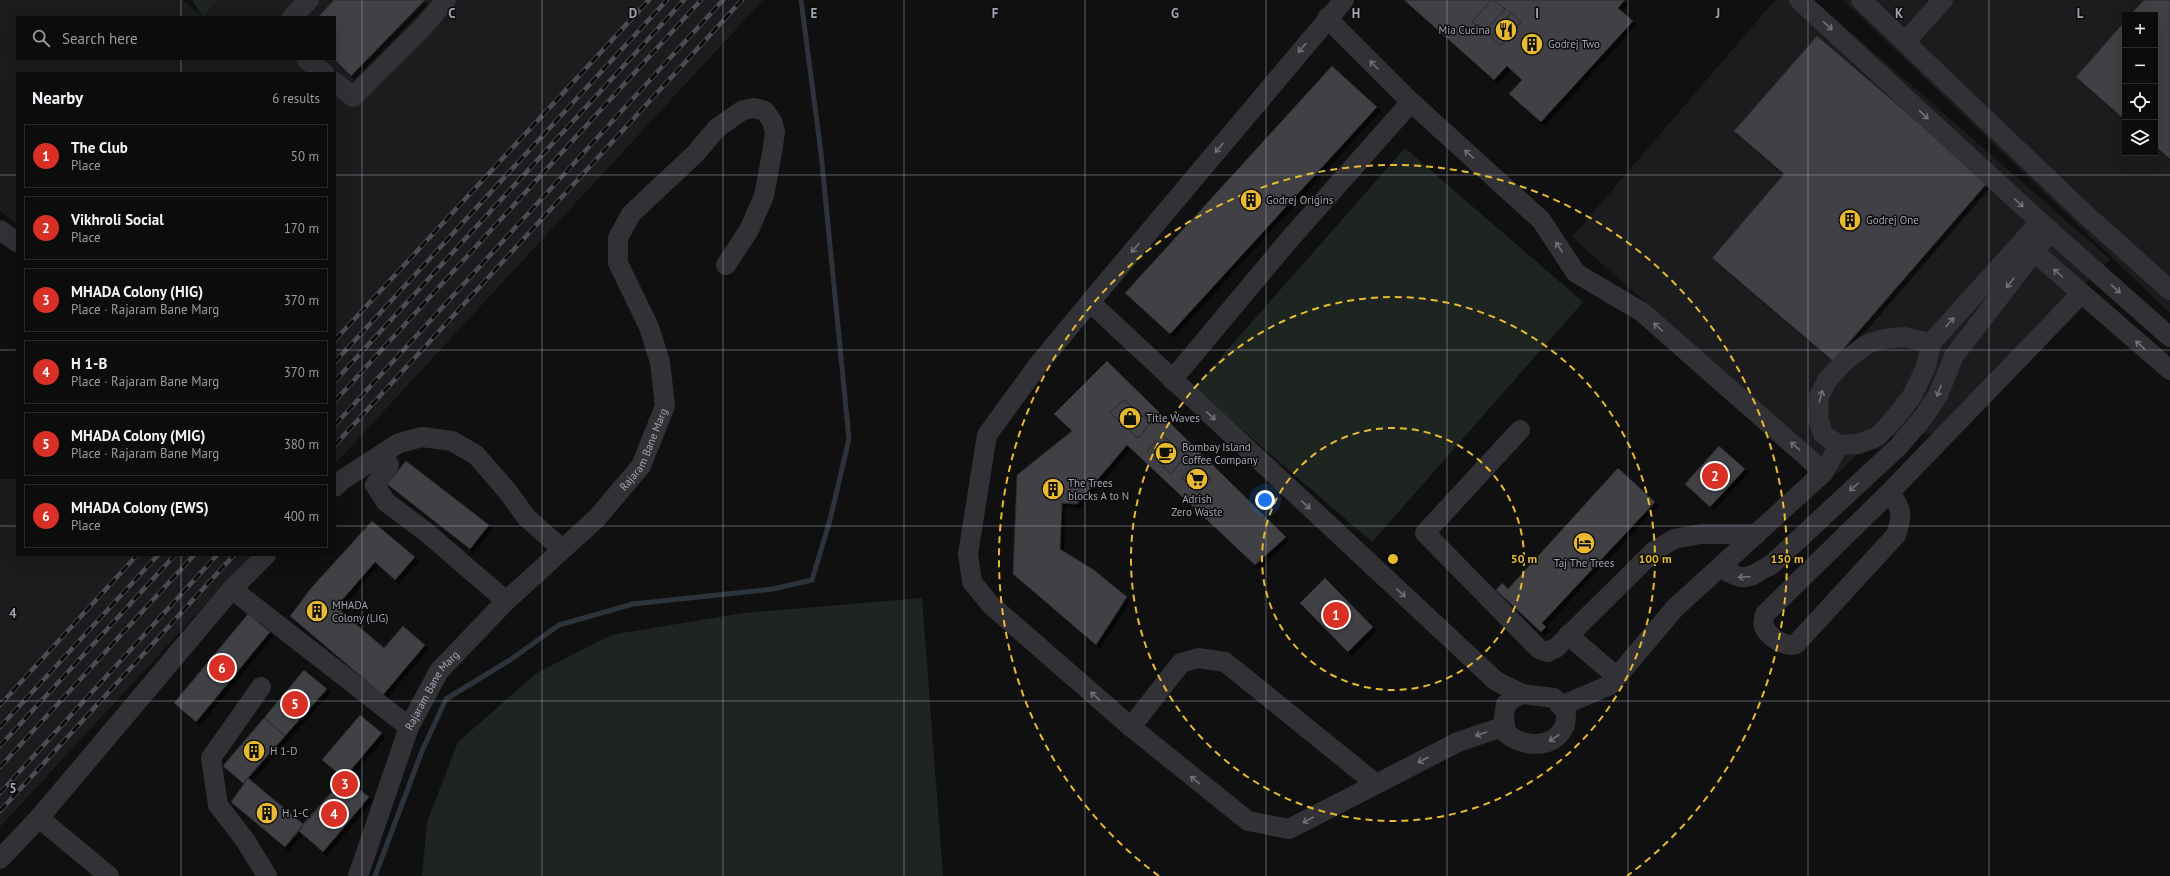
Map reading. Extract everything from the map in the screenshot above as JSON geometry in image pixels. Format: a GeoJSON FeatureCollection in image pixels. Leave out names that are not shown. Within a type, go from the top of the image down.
{"type":"FeatureCollection","features":[{"type":"Feature","properties":{"kind":"street"},"geometry":{"type":"LineString","coordinates":[[293,16],[309,0]]}},
{"type":"Feature","properties":{"kind":"street"},"geometry":{"type":"LineString","coordinates":[[336,83],[352,97],[424,26],[446,0]]}},
{"type":"Feature","properties":{"kind":"street"},"geometry":{"type":"LineString","coordinates":[[1344,0],[1327,18],[1038,365],[987,434],[968,554],[972,582],[991,605],[1131,727],[1248,821],[1289,829],[1458,742],[1505,726]]}},
{"type":"Feature","properties":{"kind":"street"},"geometry":{"type":"LineString","coordinates":[[1799,0],[2045,227],[2170,337]]}},
{"type":"Feature","properties":{"kind":"street"},"geometry":{"type":"LineString","coordinates":[[1861,0],[2084,213],[2170,290]]}},
{"type":"Feature","properties":{"kind":"street"},"geometry":{"type":"LineString","coordinates":[[1905,42],[1943,0]]}},
{"type":"Feature","properties":{"kind":"street"},"geometry":{"type":"LineString","coordinates":[[1327,18],[1411,102],[1541,220],[1576,273],[1642,312],[1824,472]]}},
{"type":"Feature","properties":{"kind":"street"},"geometry":{"type":"LineString","coordinates":[[307,60],[323,72]]}},
{"type":"Feature","properties":{"kind":"street"},"geometry":{"type":"LineString","coordinates":[[1172,380],[1288,241],[1411,102]]}},
{"type":"Feature","properties":{"kind":"street","name":"Rajaram Bane Marg"},"geometry":{"type":"LineString","coordinates":[[358,876],[409,727],[439,671],[506,601],[597,518],[641,466],[666,406],[660,362],[649,327],[618,263],[618,238],[631,214],[696,153],[717,128],[743,110],[754,108],[765,111],[772,121],[775,132],[772,153],[764,196],[749,230],[726,265]]}},
{"type":"Feature","properties":{"kind":"street"},"geometry":{"type":"LineString","coordinates":[[1931,343],[1904,338],[1884,339],[1866,344],[1846,360],[1828,379],[1819,396],[1818,419],[1823,434],[1839,445],[1858,444],[1877,437],[1912,396],[1926,367],[1931,343],[2028,247],[2045,227]]}},
{"type":"Feature","properties":{"kind":"street"},"geometry":{"type":"LineString","coordinates":[[0,230],[16,241]]}},
{"type":"Feature","properties":{"kind":"street"},"geometry":{"type":"LineString","coordinates":[[2028,247],[2170,370]]}},
{"type":"Feature","properties":{"kind":"street"},"geometry":{"type":"LineString","coordinates":[[1721,567],[1735,578],[1749,578],[1772,564],[1899,446],[1925,415],[1938,395],[1954,356],[2028,247]]}},
{"type":"Feature","properties":{"kind":"street"},"geometry":{"type":"LineString","coordinates":[[1890,492],[1900,507],[1901,518],[1896,535],[1796,644],[1790,646],[1782,644],[1764,627],[1763,622],[1765,614],[1890,492],[2081,294]]}},
{"type":"Feature","properties":{"kind":"street"},"geometry":{"type":"LineString","coordinates":[[1090,302],[1496,681],[1522,694],[1554,698],[1566,712],[1565,726],[1557,738],[1542,744],[1528,745],[1514,740],[1506,733],[1506,704],[1522,694]]}},
{"type":"Feature","properties":{"kind":"street"},"geometry":{"type":"LineString","coordinates":[[1520,430],[1425,533],[1539,649],[1548,652],[1556,648],[1654,551],[1674,538],[1701,534],[1757,534]]}},
{"type":"Feature","properties":{"kind":"street"},"geometry":{"type":"LineString","coordinates":[[1882,432],[1899,446]]}},
{"type":"Feature","properties":{"kind":"street"},"geometry":{"type":"LineString","coordinates":[[336,486],[342,480],[400,443],[422,436],[452,441],[476,455],[508,492],[527,518],[562,549]]}},
{"type":"Feature","properties":{"kind":"street"},"geometry":{"type":"LineString","coordinates":[[1561,706],[1610,685],[1675,608],[1824,472],[1839,445]]}},
{"type":"Feature","properties":{"kind":"street"},"geometry":{"type":"LineString","coordinates":[[389,465],[375,485],[386,502],[426,532],[506,601]]}},
{"type":"Feature","properties":{"kind":"street"},"geometry":{"type":"LineString","coordinates":[[1782,511],[1801,536]]}},
{"type":"Feature","properties":{"kind":"street"},"geometry":{"type":"LineString","coordinates":[[0,859],[39,818],[232,588],[265,556]]}},
{"type":"Feature","properties":{"kind":"street"},"geometry":{"type":"LineString","coordinates":[[232,588],[409,727]]}},
{"type":"Feature","properties":{"kind":"street"},"geometry":{"type":"LineString","coordinates":[[1568,635],[1617,676]]}},
{"type":"Feature","properties":{"kind":"street"},"geometry":{"type":"LineString","coordinates":[[1131,727],[1182,663],[1198,658],[1225,662],[1376,784]]}},
{"type":"Feature","properties":{"kind":"street"},"geometry":{"type":"LineString","coordinates":[[261,687],[211,758],[218,805],[245,840],[267,876]]}},
{"type":"Feature","properties":{"kind":"street"},"geometry":{"type":"LineString","coordinates":[[39,818],[109,876]]}},
{"type":"Feature","properties":{"kind":"shaded area"},"geometry":{"type":"Polygon","coordinates":[[[0,0],[182,0],[202,16],[16,16],[16,60],[336,60],[336,16],[205,16],[218,0],[763,0],[336,463],[336,72],[16,72],[16,223],[0,211],[0,0]]]}},
{"type":"Feature","properties":{"kind":"shaded area"},"geometry":{"type":"Polygon","coordinates":[[[192,0],[218,0],[204,16],[202,16],[192,0]]]}},
{"type":"Feature","properties":{"kind":"shaded area","name":"Godrej One"},"geometry":{"type":"Polygon","coordinates":[[[1775,0],[1814,0],[2110,259],[1939,433],[1873,438],[1837,474],[1572,237],[1775,0]]]}},
{"type":"Feature","properties":{"kind":"shaded area"},"geometry":{"type":"Polygon","coordinates":[[[1843,0],[2170,0],[2170,313],[1843,0]]]}},
{"type":"Feature","properties":{"kind":"shaded area"},"geometry":{"type":"Polygon","coordinates":[[[1405,148],[1583,302],[1372,542],[1194,388],[1405,148]]]}},
{"type":"Feature","properties":{"kind":"shaded area"},"geometry":{"type":"Polygon","coordinates":[[[0,479],[16,479],[16,556],[250,556],[0,827],[0,479]]]}},
{"type":"Feature","properties":{"kind":"shaded area"},"geometry":{"type":"Polygon","coordinates":[[[922,598],[943,876],[422,876],[427,822],[458,742],[537,673],[611,635],[744,613],[922,598]]]}},
{"type":"Feature","properties":{"kind":"building"},"geometry":{"type":"Polygon","coordinates":[[[334,0],[425,0],[351,76],[335,60],[336,16],[319,16],[334,0]]]}},
{"type":"Feature","properties":{"kind":"building","name":"Godrej Two"},"geometry":{"type":"Polygon","coordinates":[[[1404,0],[1625,0],[1618,8],[1633,21],[1541,122],[1509,94],[1522,80],[1507,66],[1494,80],[1404,0]]]}},
{"type":"Feature","properties":{"kind":"building"},"geometry":{"type":"Polygon","coordinates":[[[1491,0],[1494,0],[1505,9],[1484,32],[1472,22],[1491,0]]]}},
{"type":"Feature","properties":{"kind":"building"},"geometry":{"type":"Polygon","coordinates":[[[2144,0],[2170,0],[2170,159],[2158,149],[2158,12],[2133,12],[2144,0]]]}},
{"type":"Feature","properties":{"kind":"building","name":"Mia Cucina"},"geometry":{"type":"Polygon","coordinates":[[[1511,13],[1521,22],[1501,46],[1491,37],[1511,13]]]}},
{"type":"Feature","properties":{"kind":"building"},"geometry":{"type":"Polygon","coordinates":[[[2122,24],[2122,117],[2076,77],[2122,24]]]}},
{"type":"Feature","properties":{"kind":"building","name":"Godrej One"},"geometry":{"type":"Polygon","coordinates":[[[1817,36],[1988,182],[1833,361],[1712,258],[1784,174],[1734,131],[1817,36]]]}},
{"type":"Feature","properties":{"kind":"building","name":"Godrej Origins"},"geometry":{"type":"Polygon","coordinates":[[[1332,66],[1377,107],[1170,334],[1125,293],[1332,66]]]}},
{"type":"Feature","properties":{"kind":"building","name":"The Trees blocks A to N"},"geometry":{"type":"Polygon","coordinates":[[[1107,361],[1286,537],[1255,565],[1127,445],[1077,504],[1062,503],[1060,549],[1094,570],[1127,597],[1096,645],[1013,574],[1017,475],[1072,431],[1054,414],[1107,361]]]}},
{"type":"Feature","properties":{"kind":"building","name":"Title Waves"},"geometry":{"type":"Polygon","coordinates":[[[1124,400],[1151,423],[1138,438],[1110,413],[1124,400]]]}},
{"type":"Feature","properties":{"kind":"building","name":"Bombay Island Coffee Company"},"geometry":{"type":"Polygon","coordinates":[[[1162,435],[1186,455],[1171,474],[1147,451],[1162,435]]]}},
{"type":"Feature","properties":{"kind":"building"},"geometry":{"type":"Polygon","coordinates":[[[1719,446],[1745,469],[1710,507],[1685,484],[1719,446]]]}},
{"type":"Feature","properties":{"kind":"building"},"geometry":{"type":"Polygon","coordinates":[[[406,461],[489,525],[470,549],[387,484],[406,461]]]}},
{"type":"Feature","properties":{"kind":"building","name":"Adrish Zero Waste"},"geometry":{"type":"Polygon","coordinates":[[[1194,464],[1212,480],[1199,493],[1181,478],[1194,464]]]}},
{"type":"Feature","properties":{"kind":"building","name":"Taj The Trees"},"geometry":{"type":"Polygon","coordinates":[[[1618,468],[1655,502],[1542,623],[1546,627],[1541,632],[1496,590],[1502,583],[1508,589],[1618,468]]]}},
{"type":"Feature","properties":{"kind":"building","name":"MHADA Colony (LIG)"},"geometry":{"type":"Polygon","coordinates":[[[372,521],[415,557],[395,580],[375,562],[336,607],[384,648],[403,626],[425,645],[383,695],[290,616],[312,587],[372,521]]]}},
{"type":"Feature","properties":{"kind":"building"},"geometry":{"type":"Polygon","coordinates":[[[1325,578],[1373,627],[1348,652],[1300,603],[1325,578]]]}},
{"type":"Feature","properties":{"kind":"building"},"geometry":{"type":"Polygon","coordinates":[[[248,614],[270,632],[196,722],[174,703],[248,614]]]}},
{"type":"Feature","properties":{"kind":"building"},"geometry":{"type":"Polygon","coordinates":[[[304,670],[327,689],[285,736],[264,718],[304,670]]]}},
{"type":"Feature","properties":{"kind":"building"},"geometry":{"type":"Polygon","coordinates":[[[360,715],[382,733],[344,778],[322,760],[360,715]]]}},
{"type":"Feature","properties":{"kind":"building"},"geometry":{"type":"Polygon","coordinates":[[[264,718],[285,736],[248,778],[303,824],[344,778],[369,797],[323,852],[299,831],[285,847],[231,802],[245,785],[223,766],[264,718]]]}},
{"type":"Feature","properties":{"kind":"building","name":"H 1-D"},"geometry":{"type":"Polygon","coordinates":[[[264,718],[285,736],[243,783],[223,766],[264,718]]]}},
{"type":"Feature","properties":{"kind":"building","name":"H 1-C"},"geometry":{"type":"Polygon","coordinates":[[[248,778],[303,824],[285,847],[231,802],[248,778]]]}},
{"type":"Feature","properties":{"kind":"building"},"geometry":{"type":"Polygon","coordinates":[[[344,778],[369,797],[323,852],[299,831],[344,778]]]}},
{"type":"Feature","properties":{"kind":"waterway"},"geometry":{"type":"LineString","coordinates":[[375,876],[422,751],[446,699],[510,660],[559,625],[633,604],[773,589],[812,580],[830,520],[849,439],[821,153],[801,0]]}},
{"type":"Feature","properties":{"kind":"railway"},"geometry":{"type":"LineString","coordinates":[[336,339],[649,0]]}},
{"type":"Feature","properties":{"kind":"railway"},"geometry":{"type":"LineString","coordinates":[[336,361],[667,0]]}},
{"type":"Feature","properties":{"kind":"railway"},"geometry":{"type":"LineString","coordinates":[[336,380],[684,0]]}},
{"type":"Feature","properties":{"kind":"railway"},"geometry":{"type":"LineString","coordinates":[[336,400],[701,0]]}},
{"type":"Feature","properties":{"kind":"railway"},"geometry":{"type":"LineString","coordinates":[[336,424],[723,0]]}},
{"type":"Feature","properties":{"kind":"railway"},"geometry":{"type":"LineString","coordinates":[[336,444],[742,0]]}},
{"type":"Feature","properties":{"kind":"railway"},"geometry":{"type":"LineString","coordinates":[[0,705],[136,556]]}},
{"type":"Feature","properties":{"kind":"railway"},"geometry":{"type":"LineString","coordinates":[[0,727],[157,556]]}},
{"type":"Feature","properties":{"kind":"railway"},"geometry":{"type":"LineString","coordinates":[[0,746],[174,556]]}},
{"type":"Feature","properties":{"kind":"railway"},"geometry":{"type":"LineString","coordinates":[[0,767],[193,556]]}},
{"type":"Feature","properties":{"kind":"railway"},"geometry":{"type":"LineString","coordinates":[[0,793],[216,556]]}},
{"type":"Feature","properties":{"kind":"railway"},"geometry":{"type":"LineString","coordinates":[[0,811],[233,556]]}},
{"type":"Feature","properties":{"kind":"place","name":"Mia Cucina"},"geometry":{"type":"Point","coordinates":[1506,30]}},
{"type":"Feature","properties":{"kind":"place","name":"Godrej Two"},"geometry":{"type":"Point","coordinates":[1532,44]}},
{"type":"Feature","properties":{"kind":"place","name":"Godrej Origins"},"geometry":{"type":"Point","coordinates":[1251,200]}},
{"type":"Feature","properties":{"kind":"place","name":"Godrej One"},"geometry":{"type":"Point","coordinates":[1850,220]}},
{"type":"Feature","properties":{"kind":"place","name":"Title Waves"},"geometry":{"type":"Point","coordinates":[1130,418]}},
{"type":"Feature","properties":{"kind":"place","name":"Bombay Island Coffee Company"},"geometry":{"type":"Point","coordinates":[1166,453]}},
{"type":"Feature","properties":{"kind":"place","name":"Vikhroli Social"},"geometry":{"type":"Point","coordinates":[1715,476]}},
{"type":"Feature","properties":{"kind":"place","name":"Adrish Zero Waste"},"geometry":{"type":"Point","coordinates":[1197,479]}},
{"type":"Feature","properties":{"kind":"place","name":"The Trees blocks A to N"},"geometry":{"type":"Point","coordinates":[1053,489]}},
{"type":"Feature","properties":{"kind":"place","name":"Taj The Trees"},"geometry":{"type":"Point","coordinates":[1584,543]}},
{"type":"Feature","properties":{"kind":"place","name":"MHADA Colony (LIG)"},"geometry":{"type":"Point","coordinates":[317,611]}},
{"type":"Feature","properties":{"kind":"place","name":"The Club"},"geometry":{"type":"Point","coordinates":[1336,615]}},
{"type":"Feature","properties":{"kind":"place","name":"MHADA Colony (EWS)"},"geometry":{"type":"Point","coordinates":[222,668]}},
{"type":"Feature","properties":{"kind":"place","name":"MHADA Colony (MIG)"},"geometry":{"type":"Point","coordinates":[295,704]}},
{"type":"Feature","properties":{"kind":"place","name":"H 1-D"},"geometry":{"type":"Point","coordinates":[254,751]}},
{"type":"Feature","properties":{"kind":"place","name":"MHADA Colony (HIG)"},"geometry":{"type":"Point","coordinates":[345,784]}},
{"type":"Feature","properties":{"kind":"place","name":"H 1-C"},"geometry":{"type":"Point","coordinates":[267,813]}},
{"type":"Feature","properties":{"kind":"place","name":"H 1-B"},"geometry":{"type":"Point","coordinates":[334,814]}}]}
